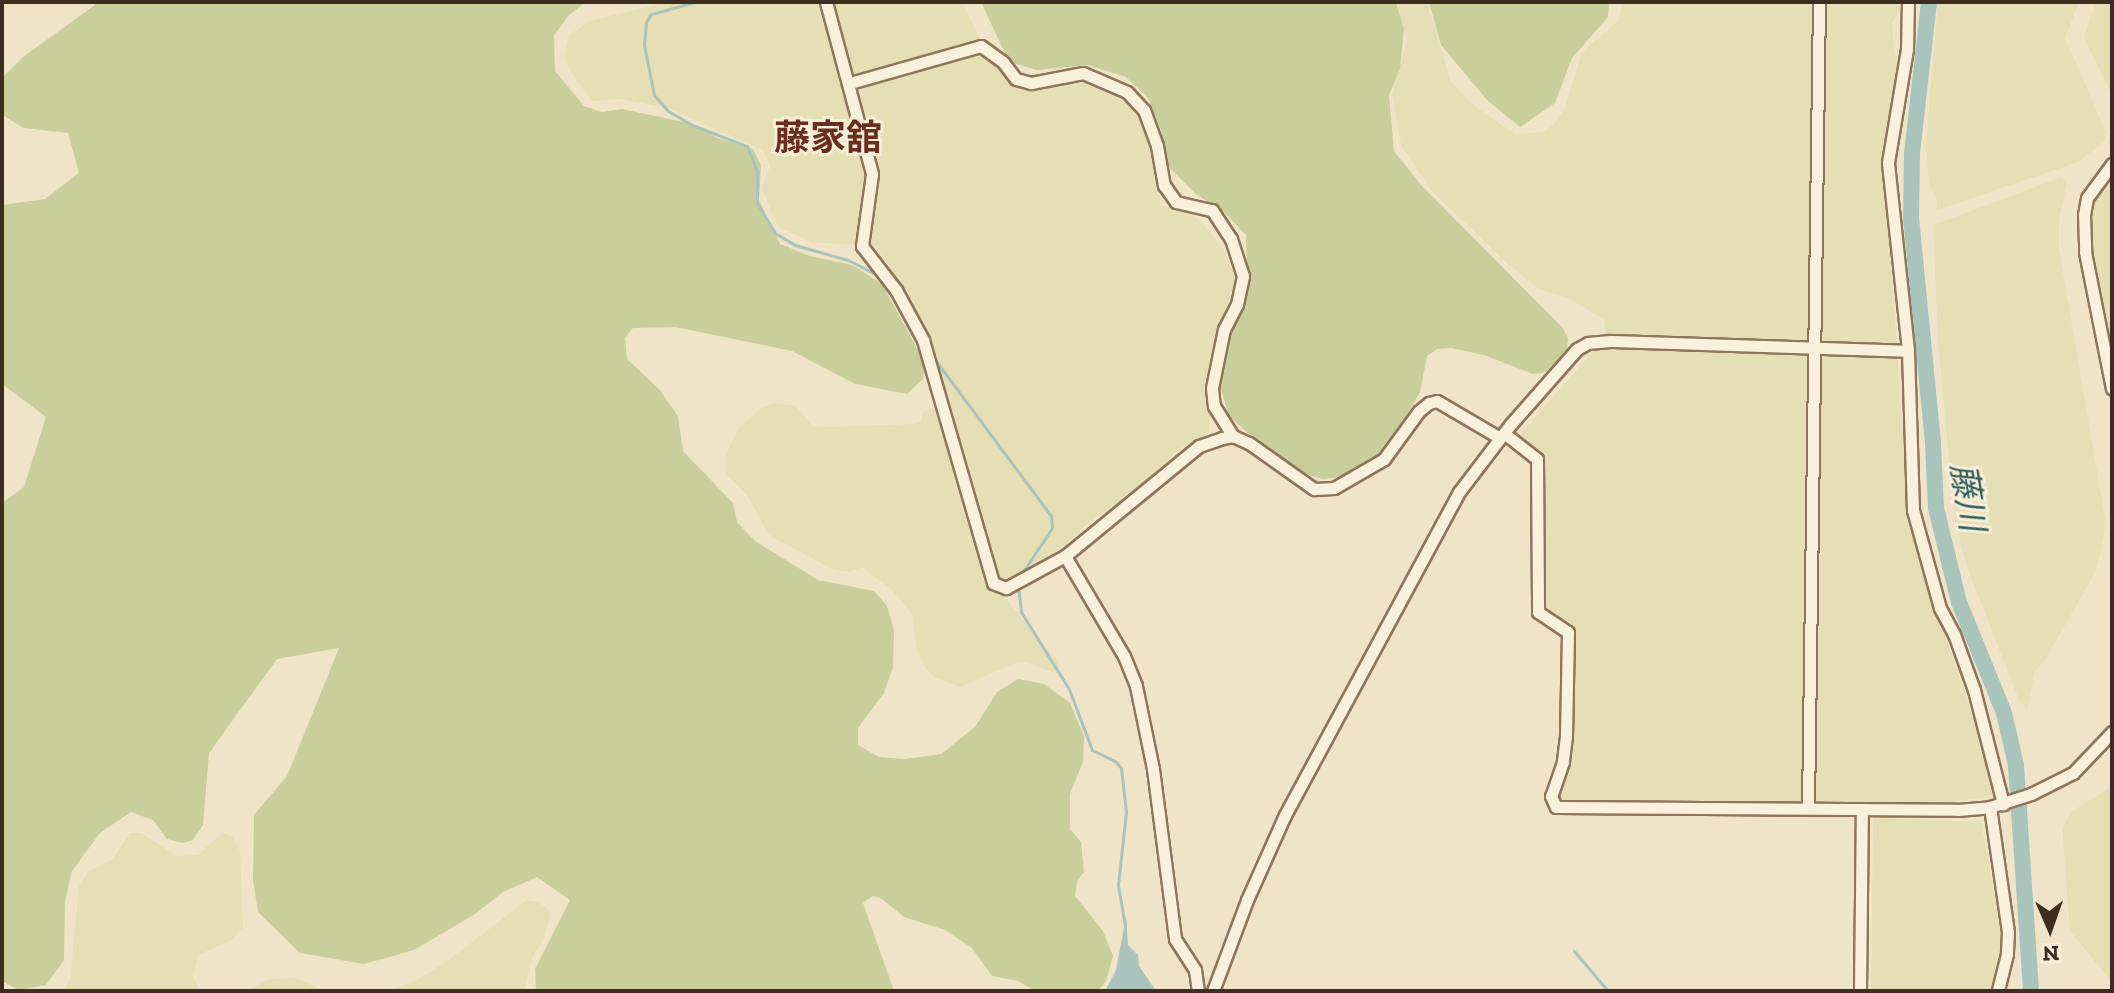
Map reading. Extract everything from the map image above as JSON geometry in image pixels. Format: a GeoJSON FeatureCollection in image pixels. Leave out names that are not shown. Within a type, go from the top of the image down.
{"type":"FeatureCollection","features":[{"type":"Feature","properties":{"kind":"street"},"geometry":{"type":"LineString","coordinates":[[826,2],[872,174],[862,246],[896,290],[923,340],[993,583],[1006,588],[1065,556],[1199,446],[1233,436]]}},
{"type":"Feature","properties":{"kind":"street"},"geometry":{"type":"LineString","coordinates":[[1808,808],[1819,2]]}},
{"type":"Feature","properties":{"kind":"street"},"geometry":{"type":"LineString","coordinates":[[1908,2],[1907,49],[1888,163],[1908,351],[1913,510],[1940,608],[1954,634],[1974,690],[2005,803]]}},
{"type":"Feature","properties":{"kind":"street"},"geometry":{"type":"LineString","coordinates":[[850,83],[981,46],[1003,62],[1016,79],[1031,83],[1083,73],[1127,92],[1144,110],[1157,146],[1164,185],[1176,202],[1212,210],[1231,239],[1243,276],[1237,304],[1221,340],[1212,388],[1214,406],[1233,436],[1314,489],[1334,488],[1384,459],[1419,411],[1437,401],[1502,435],[1537,459],[1538,612],[1568,632],[1566,736],[1563,762],[1551,793],[1553,805],[1563,808],[1990,807],[2031,794],[2073,773],[2112,732]]}},
{"type":"Feature","properties":{"kind":"street"},"geometry":{"type":"LineString","coordinates":[[2112,164],[2087,198],[2084,215],[2085,252],[2112,388]]}},
{"type":"Feature","properties":{"kind":"street"},"geometry":{"type":"LineString","coordinates":[[1213,991],[1247,900],[1318,751],[1459,492],[1502,435],[1577,349],[1588,343],[1814,346],[1908,351]]}},
{"type":"Feature","properties":{"kind":"street"},"geometry":{"type":"LineString","coordinates":[[1065,556],[1124,656],[1136,686],[1153,769],[1175,939],[1195,970],[1198,991]]}},
{"type":"Feature","properties":{"kind":"street"},"geometry":{"type":"LineString","coordinates":[[1990,807],[2008,932],[2007,954],[1998,991]]}},
{"type":"Feature","properties":{"kind":"street"},"geometry":{"type":"LineString","coordinates":[[1860,991],[1862,809]]}},
{"type":"Feature","properties":{"kind":"shaded area"},"geometry":{"type":"Polygon","coordinates":[[[668,2],[962,2],[986,50],[1022,90],[1082,82],[1104,87],[1143,116],[1161,206],[1181,207],[1199,220],[1223,248],[1236,279],[1212,349],[1209,434],[1179,449],[1133,493],[1097,516],[1061,548],[1002,584],[1002,594],[1060,664],[1055,673],[1026,662],[1015,663],[960,687],[934,677],[925,668],[917,649],[912,614],[891,589],[862,567],[850,572],[834,570],[769,535],[747,495],[726,474],[725,457],[739,428],[761,408],[773,403],[796,406],[813,426],[827,427],[915,424],[921,421],[923,412],[942,407],[920,328],[892,270],[875,246],[810,242],[777,226],[762,188],[770,166],[763,150],[668,108],[619,99],[592,101],[577,81],[564,60],[569,35],[590,21],[668,2]]]}},
{"type":"Feature","properties":{"kind":"shaded area"},"geometry":{"type":"Polygon","coordinates":[[[1397,2],[1427,2],[1451,82],[1473,105],[1515,134],[1544,132],[1554,124],[1565,108],[1582,52],[1619,20],[1622,2],[1901,2],[1901,10],[1892,22],[1894,54],[1900,60],[1884,162],[1908,510],[1924,574],[1977,728],[1993,796],[1948,802],[1868,804],[1558,805],[1567,764],[1572,630],[1542,612],[1540,456],[1518,437],[1606,337],[1604,320],[1570,299],[1539,289],[1509,265],[1431,190],[1401,145],[1392,94],[1407,41],[1397,2]]]}},
{"type":"Feature","properties":{"kind":"shaded area"},"geometry":{"type":"Polygon","coordinates":[[[1938,2],[2079,2],[2065,38],[2106,132],[2104,142],[2078,162],[1937,210],[1937,199],[1929,183],[1926,141],[1938,2]]]}},
{"type":"Feature","properties":{"kind":"shaded area"},"geometry":{"type":"Polygon","coordinates":[[[2096,2],[2112,2],[2112,96],[2084,37],[2096,2]]]}},
{"type":"Feature","properties":{"kind":"shaded area"},"geometry":{"type":"Polygon","coordinates":[[[2112,173],[2112,372],[2089,244],[2089,223],[2094,198],[2112,173]]]}},
{"type":"Feature","properties":{"kind":"shaded area"},"geometry":{"type":"Polygon","coordinates":[[[2062,177],[2067,183],[2059,220],[2059,249],[2106,524],[2096,571],[2045,660],[2035,671],[2027,709],[2019,700],[1967,567],[1955,522],[1938,341],[1933,225],[2062,177]]]}},
{"type":"Feature","properties":{"kind":"shaded area"},"geometry":{"type":"Polygon","coordinates":[[[2112,786],[2111,981],[2070,931],[2063,828],[2071,812],[2112,786]]]}},
{"type":"Feature","properties":{"kind":"shaded area"},"geometry":{"type":"Polygon","coordinates":[[[1873,818],[1981,822],[2001,932],[2001,949],[1990,991],[1871,991],[1873,818]]]}},
{"type":"Feature","properties":{"kind":"shaded area"},"geometry":{"type":"Polygon","coordinates":[[[130,833],[141,833],[177,856],[198,855],[222,833],[232,836],[240,851],[243,927],[232,940],[198,955],[193,977],[200,991],[63,991],[70,980],[79,886],[88,872],[112,860],[130,833]]]}},
{"type":"Feature","properties":{"kind":"shaded area"},"geometry":{"type":"Polygon","coordinates":[[[527,900],[538,902],[548,909],[550,916],[543,941],[533,955],[524,991],[389,991],[413,982],[446,962],[527,900]]]}},
{"type":"Feature","properties":{"kind":"shaded area"},"geometry":{"type":"Polygon","coordinates":[[[295,978],[325,991],[245,991],[270,979],[295,978]]]}},
{"type":"Feature","properties":{"kind":"green space"},"geometry":{"type":"Polygon","coordinates":[[[99,2],[637,2],[583,4],[568,16],[554,36],[555,71],[584,106],[602,112],[622,109],[688,123],[718,138],[753,149],[761,165],[759,200],[780,244],[810,256],[852,265],[882,284],[925,363],[923,379],[907,394],[855,384],[792,351],[675,327],[633,328],[625,338],[627,359],[659,389],[678,416],[683,451],[733,503],[737,522],[755,541],[818,580],[874,591],[887,606],[894,630],[893,667],[884,693],[858,728],[858,745],[879,757],[905,759],[941,754],[975,727],[997,692],[1018,679],[1044,684],[1070,703],[1084,736],[1083,762],[1070,794],[1070,829],[1081,842],[1084,872],[1077,881],[1075,896],[1103,931],[1113,956],[1106,981],[1098,991],[1035,991],[1018,981],[992,976],[972,948],[945,930],[904,917],[882,899],[873,896],[863,903],[894,991],[536,991],[535,969],[570,900],[537,877],[503,892],[475,914],[414,950],[364,964],[300,953],[258,912],[253,880],[254,815],[287,776],[339,648],[277,659],[209,753],[203,825],[193,840],[183,843],[167,839],[153,820],[131,812],[100,833],[72,871],[65,901],[64,960],[46,985],[18,990],[2,981],[2,503],[24,487],[46,417],[2,384],[2,205],[45,199],[79,173],[68,133],[24,128],[2,115],[2,78],[23,57],[99,2]]]}},
{"type":"Feature","properties":{"kind":"green space"},"geometry":{"type":"Polygon","coordinates":[[[981,2],[1396,2],[1404,29],[1400,69],[1389,95],[1394,151],[1422,186],[1562,327],[1568,338],[1567,353],[1545,372],[1533,374],[1484,355],[1451,348],[1437,349],[1427,356],[1420,392],[1389,447],[1357,476],[1323,479],[1288,469],[1229,416],[1220,386],[1222,349],[1240,308],[1247,268],[1246,235],[1224,212],[1196,194],[1166,164],[1161,130],[1148,98],[1126,77],[1088,65],[1037,70],[1009,62],[981,2]]]}},
{"type":"Feature","properties":{"kind":"green space"},"geometry":{"type":"Polygon","coordinates":[[[1429,2],[1609,2],[1608,17],[1572,58],[1555,103],[1520,127],[1487,100],[1441,45],[1429,2]]]}},
{"type":"Feature","properties":{"kind":"water"},"geometry":{"type":"Polygon","coordinates":[[[1126,917],[1128,945],[1138,955],[1139,966],[1156,991],[1105,991],[1116,970],[1126,917]]]}},
{"type":"Feature","properties":{"kind":"waterway"},"geometry":{"type":"LineString","coordinates":[[695,2],[651,14],[646,22],[644,45],[654,95],[668,111],[692,125],[747,146],[757,171],[757,203],[775,233],[795,245],[848,260],[878,275]]}},
{"type":"Feature","properties":{"kind":"waterway","name":"藤川"},"geometry":{"type":"LineString","coordinates":[[1929,2],[1912,154],[1911,218],[1933,443],[1936,508],[1959,602],[2004,713],[2016,765],[2031,991]]}},
{"type":"Feature","properties":{"kind":"waterway"},"geometry":{"type":"LineString","coordinates":[[933,357],[1051,516],[1052,528],[1020,576]]}},
{"type":"Feature","properties":{"kind":"waterway"},"geometry":{"type":"LineString","coordinates":[[1018,587],[1021,612],[1069,689],[1092,750],[1115,761],[1121,768],[1126,812],[1118,885],[1125,926]]}},
{"type":"Feature","properties":{"kind":"waterway"},"geometry":{"type":"LineString","coordinates":[[1574,951],[1608,991]]}},
{"type":"Feature","properties":{"kind":"district","name":"藤家舘"},"geometry":{"type":"Point","coordinates":[828,138]}}]}
